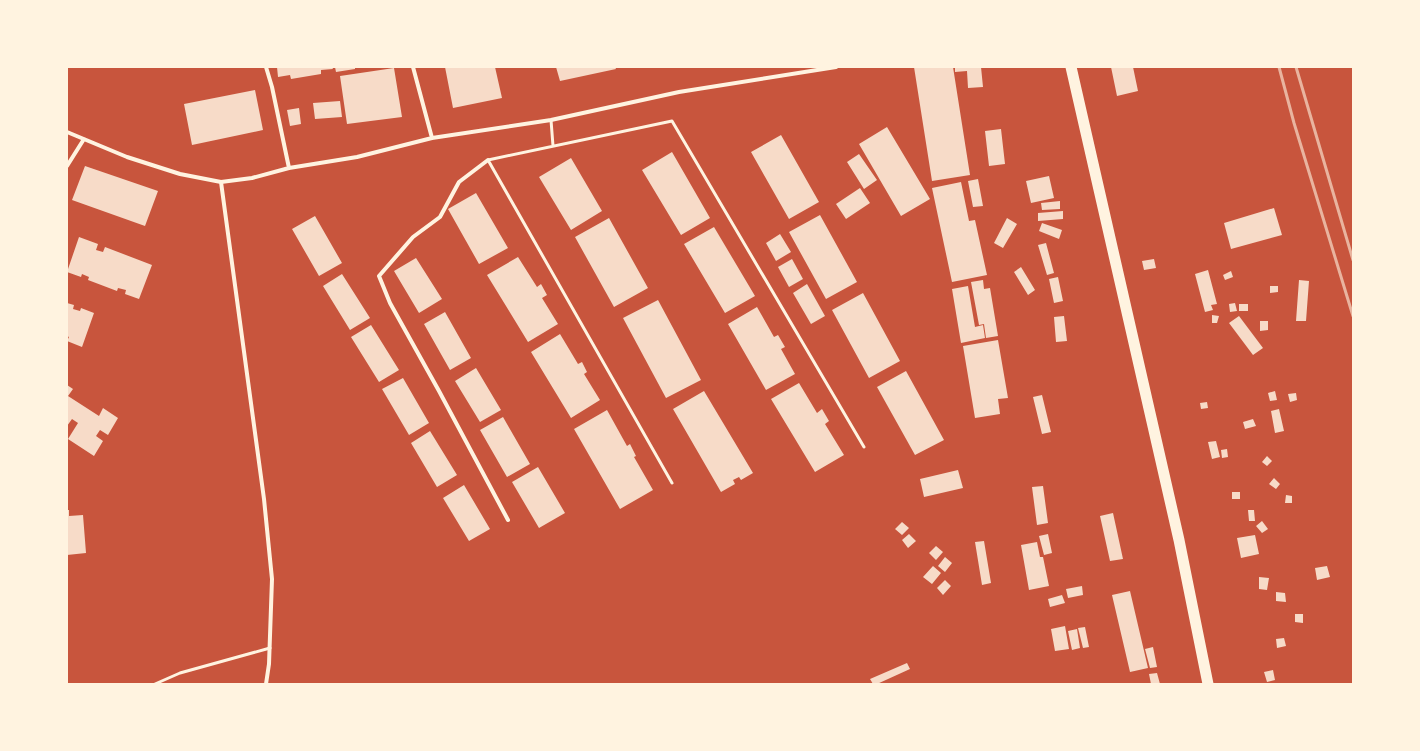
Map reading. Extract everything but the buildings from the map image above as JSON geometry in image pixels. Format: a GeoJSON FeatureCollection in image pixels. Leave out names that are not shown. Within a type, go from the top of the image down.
{"type":"FeatureCollection","features":[{"type":"Feature","properties":{"kind":"highway"},"geometry":{"type":"LineString","coordinates":[[1071,67],[1179,540],[1208,684]]}},
{"type":"Feature","properties":{"kind":"street"},"geometry":{"type":"LineString","coordinates":[[266,67],[272,87],[289,168]]}},
{"type":"Feature","properties":{"kind":"street"},"geometry":{"type":"LineString","coordinates":[[413,67],[432,138]]}},
{"type":"Feature","properties":{"kind":"street"},"geometry":{"type":"LineString","coordinates":[[67,132],[127,157],[180,174],[221,182],[252,178],[289,168],[357,157],[432,138],[551,120],[679,92],[836,67]]}},
{"type":"Feature","properties":{"kind":"street"},"geometry":{"type":"LineString","coordinates":[[67,166],[84,139]]}},
{"type":"Feature","properties":{"kind":"street"},"geometry":{"type":"LineString","coordinates":[[488,160],[459,182],[440,217],[413,237],[379,276],[390,303],[508,520]]}},
{"type":"Feature","properties":{"kind":"street"},"geometry":{"type":"LineString","coordinates":[[221,182],[264,499],[272,579],[270,648],[266,684]]}},
{"type":"Feature","properties":{"kind":"lane"},"geometry":{"type":"LineString","coordinates":[[551,120],[553,146]]}},
{"type":"Feature","properties":{"kind":"lane"},"geometry":{"type":"LineString","coordinates":[[672,483],[488,160],[672,121],[864,447]]}},
{"type":"Feature","properties":{"kind":"lane"},"geometry":{"type":"LineString","coordinates":[[155,684],[180,673],[270,648]]}},
{"type":"Feature","properties":{"kind":"railway"},"geometry":{"type":"LineString","coordinates":[[1279,67],[1294,123],[1353,316]]}},
{"type":"Feature","properties":{"kind":"railway"},"geometry":{"type":"LineString","coordinates":[[1296,67],[1353,260]]}}]}
